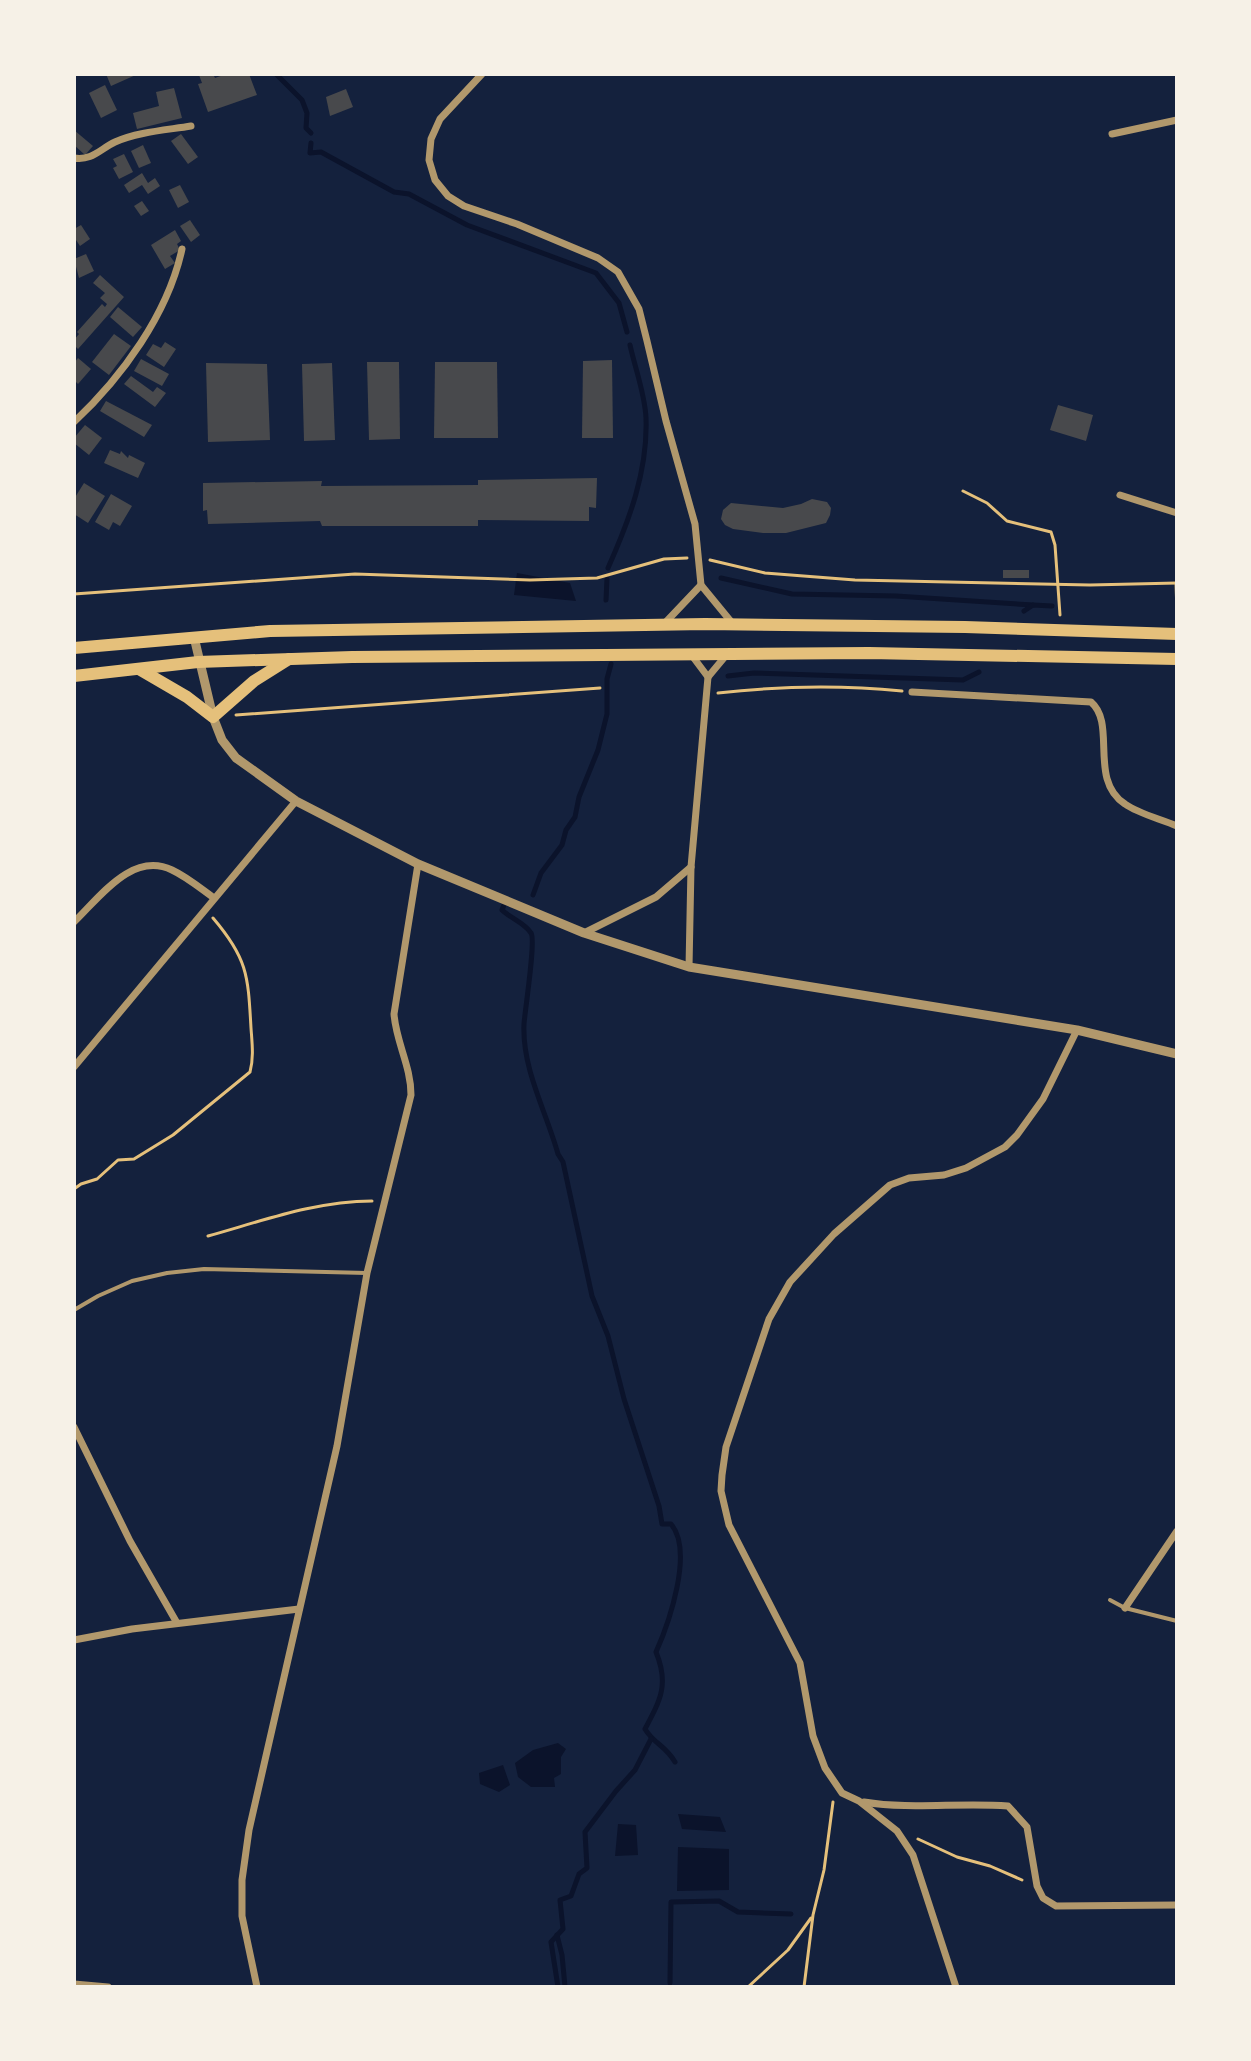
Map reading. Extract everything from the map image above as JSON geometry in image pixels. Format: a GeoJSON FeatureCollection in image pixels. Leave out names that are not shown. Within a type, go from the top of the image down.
{"type":"FeatureCollection","features":[{"type":"Feature","properties":{"kind":"highway"},"geometry":{"type":"LineString","coordinates":[[74,648],[270,631],[733,624],[1177,634]]}},
{"type":"Feature","properties":{"kind":"highway"},"geometry":{"type":"LineString","coordinates":[[74,676],[198,662],[729,652],[1177,659]]}},
{"type":"Feature","properties":{"kind":"highway"},"geometry":{"type":"LineString","coordinates":[[139,669],[187,697],[213,717],[234,696],[289,659]]}},
{"type":"Feature","properties":{"kind":"street"},"geometry":{"type":"LineString","coordinates":[[482,74],[440,119],[431,139],[429,160],[435,180],[448,196],[464,206],[598,258],[618,272],[639,309],[695,524],[701,585],[733,624]]}},
{"type":"Feature","properties":{"kind":"street"},"geometry":{"type":"LineString","coordinates":[[1112,134],[1177,120]]}},
{"type":"Feature","properties":{"kind":"street"},"geometry":{"type":"LineString","coordinates":[[74,158],[86,159],[115,142],[136,136],[191,126]]}},
{"type":"Feature","properties":{"kind":"street"},"geometry":{"type":"LineString","coordinates":[[74,422],[109,383],[145,334],[175,278],[182,249]]}},
{"type":"Feature","properties":{"kind":"street"},"geometry":{"type":"LineString","coordinates":[[1120,495],[1177,513]]}},
{"type":"Feature","properties":{"kind":"street"},"geometry":{"type":"LineString","coordinates":[[663,625],[701,585]]}},
{"type":"Feature","properties":{"kind":"street"},"geometry":{"type":"LineString","coordinates":[[194,637],[213,717],[222,740],[236,758],[296,801],[418,864],[584,933],[689,967],[1077,1030],[1177,1054]]}},
{"type":"Feature","properties":{"kind":"street"},"geometry":{"type":"LineString","coordinates":[[689,967],[691,867],[708,677],[729,652]]}},
{"type":"Feature","properties":{"kind":"street"},"geometry":{"type":"LineString","coordinates":[[689,653],[708,677]]}},
{"type":"Feature","properties":{"kind":"street"},"geometry":{"type":"LineString","coordinates":[[912,692],[1091,702],[1097,707],[1103,731],[1107,786],[1124,804],[1177,826]]}},
{"type":"Feature","properties":{"kind":"street"},"geometry":{"type":"LineString","coordinates":[[74,1067],[296,801]]}},
{"type":"Feature","properties":{"kind":"street"},"geometry":{"type":"LineString","coordinates":[[74,922],[121,876],[150,864],[170,869],[214,898]]}},
{"type":"Feature","properties":{"kind":"street"},"geometry":{"type":"LineString","coordinates":[[257,1987],[242,1916],[242,1880],[249,1830],[337,1446],[367,1273],[411,1095],[411,1079],[395,1030],[394,1014],[418,864]]}},
{"type":"Feature","properties":{"kind":"street"},"geometry":{"type":"LineString","coordinates":[[584,933],[656,897],[691,867]]}},
{"type":"Feature","properties":{"kind":"street"},"geometry":{"type":"LineString","coordinates":[[956,1987],[913,1855],[897,1831],[859,1801],[842,1793],[833,1782],[813,1736],[800,1663],[724,1510],[721,1491],[726,1447],[769,1319],[802,1266],[890,1185],[909,1178],[944,1175],[966,1168],[1005,1147],[1043,1099],[1077,1030]]}},
{"type":"Feature","properties":{"kind":"street"},"geometry":{"type":"LineString","coordinates":[[74,1427],[130,1541],[177,1623]]}},
{"type":"Feature","properties":{"kind":"street"},"geometry":{"type":"LineString","coordinates":[[1125,1608],[1177,1531]]}},
{"type":"Feature","properties":{"kind":"street"},"geometry":{"type":"LineString","coordinates":[[74,1640],[177,1623],[299,1609]]}},
{"type":"Feature","properties":{"kind":"street"},"geometry":{"type":"LineString","coordinates":[[859,1801],[895,1808],[981,1804],[1008,1806],[1027,1827],[1037,1886],[1043,1898],[1056,1906],[1177,1905]]}},
{"type":"Feature","properties":{"kind":"street"},"geometry":{"type":"LineString","coordinates":[[74,1984],[108,1987]]}},
{"type":"Feature","properties":{"kind":"lane"},"geometry":{"type":"LineString","coordinates":[[74,1310],[132,1281],[167,1273],[204,1269],[367,1273]]}},
{"type":"Feature","properties":{"kind":"lane"},"geometry":{"type":"LineString","coordinates":[[1110,1600],[1125,1608],[1177,1621]]}},
{"type":"Feature","properties":{"kind":"path"},"geometry":{"type":"LineString","coordinates":[[963,491],[987,503],[1007,521],[1051,532],[1055,545],[1061,630]]}},
{"type":"Feature","properties":{"kind":"path"},"geometry":{"type":"LineString","coordinates":[[74,594],[355,574],[530,580],[597,578],[664,559],[699,558],[765,573],[855,580],[1059,585],[1177,583],[1177,613]]}},
{"type":"Feature","properties":{"kind":"path"},"geometry":{"type":"LineString","coordinates":[[706,694],[766,688],[843,686],[912,692]]}},
{"type":"Feature","properties":{"kind":"path"},"geometry":{"type":"LineString","coordinates":[[213,717],[600,688]]}},
{"type":"Feature","properties":{"kind":"path"},"geometry":{"type":"LineString","coordinates":[[74,1189],[97,1179],[118,1160],[134,1159],[173,1135],[250,1072],[253,1060],[251,993],[244,964],[222,928],[205,909]]}},
{"type":"Feature","properties":{"kind":"path"},"geometry":{"type":"LineString","coordinates":[[208,1236],[305,1210],[351,1201],[384,1201]]}},
{"type":"Feature","properties":{"kind":"path"},"geometry":{"type":"LineString","coordinates":[[804,1987],[813,1915],[827,1856],[833,1813],[833,1782]]}},
{"type":"Feature","properties":{"kind":"path"},"geometry":{"type":"LineString","coordinates":[[897,1831],[1037,1886]]}},
{"type":"Feature","properties":{"kind":"path"},"geometry":{"type":"LineString","coordinates":[[748,1987],[788,1950],[813,1915]]}},
{"type":"Feature","properties":{"kind":"water"},"geometry":{"type":"Polygon","coordinates":[[[517,573],[570,583],[576,601],[514,595],[517,573]]]}},
{"type":"Feature","properties":{"kind":"water"},"geometry":{"type":"Polygon","coordinates":[[[558,1743],[566,1749],[561,1757],[561,1774],[554,1778],[555,1787],[531,1787],[518,1777],[515,1763],[533,1750],[558,1743]]]}},
{"type":"Feature","properties":{"kind":"water"},"geometry":{"type":"Polygon","coordinates":[[[503,1765],[510,1785],[499,1792],[480,1784],[479,1773],[503,1765]]]}},
{"type":"Feature","properties":{"kind":"water"},"geometry":{"type":"Polygon","coordinates":[[[678,1814],[720,1817],[726,1832],[682,1829],[678,1814]]]}},
{"type":"Feature","properties":{"kind":"water"},"geometry":{"type":"Polygon","coordinates":[[[618,1824],[636,1825],[638,1855],[615,1856],[618,1824]]]}},
{"type":"Feature","properties":{"kind":"water"},"geometry":{"type":"Polygon","coordinates":[[[678,1847],[729,1849],[729,1890],[677,1891],[678,1847]]]}},
{"type":"Feature","properties":{"kind":"building"},"geometry":{"type":"Polygon","coordinates":[[[106,74],[138,74],[111,86],[106,74]]]}},
{"type":"Feature","properties":{"kind":"building"},"geometry":{"type":"Polygon","coordinates":[[[213,74],[215,78],[226,74],[249,74],[257,95],[208,112],[198,84],[202,83],[199,75],[213,74]]]}},
{"type":"Feature","properties":{"kind":"building"},"geometry":{"type":"Polygon","coordinates":[[[105,85],[117,110],[101,118],[89,93],[105,85]]]}},
{"type":"Feature","properties":{"kind":"building"},"geometry":{"type":"Polygon","coordinates":[[[174,88],[182,118],[137,129],[133,113],[159,106],[156,92],[174,88]]]}},
{"type":"Feature","properties":{"kind":"building"},"geometry":{"type":"Polygon","coordinates":[[[346,89],[353,107],[330,116],[326,97],[346,89]]]}},
{"type":"Feature","properties":{"kind":"building"},"geometry":{"type":"Polygon","coordinates":[[[74,130],[93,146],[85,155],[74,145],[74,130]]]}},
{"type":"Feature","properties":{"kind":"building"},"geometry":{"type":"Polygon","coordinates":[[[181,134],[198,157],[188,164],[171,141],[181,134]]]}},
{"type":"Feature","properties":{"kind":"building"},"geometry":{"type":"Polygon","coordinates":[[[143,145],[151,163],[139,168],[131,151],[143,145]]]}},
{"type":"Feature","properties":{"kind":"building"},"geometry":{"type":"Polygon","coordinates":[[[124,154],[133,172],[119,179],[113,168],[117,166],[113,159],[124,154]]]}},
{"type":"Feature","properties":{"kind":"building"},"geometry":{"type":"Polygon","coordinates":[[[142,173],[148,183],[155,178],[160,186],[148,194],[142,185],[129,193],[124,185],[142,173]]]}},
{"type":"Feature","properties":{"kind":"building"},"geometry":{"type":"Polygon","coordinates":[[[180,185],[189,202],[178,208],[169,190],[180,185]]]}},
{"type":"Feature","properties":{"kind":"building"},"geometry":{"type":"Polygon","coordinates":[[[142,201],[149,211],[141,216],[134,206],[142,201]]]}},
{"type":"Feature","properties":{"kind":"building"},"geometry":{"type":"Polygon","coordinates":[[[190,220],[200,235],[191,242],[180,226],[190,220]]]}},
{"type":"Feature","properties":{"kind":"building"},"geometry":{"type":"Polygon","coordinates":[[[81,225],[90,239],[80,246],[74,237],[74,229],[81,225]]]}},
{"type":"Feature","properties":{"kind":"building"},"geometry":{"type":"Polygon","coordinates":[[[175,230],[181,241],[177,244],[180,250],[170,256],[175,263],[165,269],[151,245],[175,230]]]}},
{"type":"Feature","properties":{"kind":"building"},"geometry":{"type":"Polygon","coordinates":[[[86,254],[94,271],[79,278],[74,259],[86,254]]]}},
{"type":"Feature","properties":{"kind":"building"},"geometry":{"type":"Polygon","coordinates":[[[100,275],[124,297],[78,349],[74,345],[77,332],[102,304],[105,307],[107,304],[100,298],[105,293],[93,283],[100,275]]]}},
{"type":"Feature","properties":{"kind":"building"},"geometry":{"type":"Polygon","coordinates":[[[118,307],[142,327],[133,337],[110,317],[118,307]]]}},
{"type":"Feature","properties":{"kind":"building"},"geometry":{"type":"Polygon","coordinates":[[[114,334],[131,346],[109,375],[92,362],[114,334]]]}},
{"type":"Feature","properties":{"kind":"building"},"geometry":{"type":"Polygon","coordinates":[[[165,342],[176,349],[164,367],[146,355],[153,344],[161,348],[165,342]]]}},
{"type":"Feature","properties":{"kind":"building"},"geometry":{"type":"Polygon","coordinates":[[[78,358],[91,369],[78,384],[74,380],[74,363],[78,358]]]}},
{"type":"Feature","properties":{"kind":"building"},"geometry":{"type":"Polygon","coordinates":[[[141,359],[169,374],[162,386],[134,371],[141,359]]]}},
{"type":"Feature","properties":{"kind":"building"},"geometry":{"type":"Polygon","coordinates":[[[612,360],[613,438],[582,438],[583,361],[612,360]]]}},
{"type":"Feature","properties":{"kind":"building"},"geometry":{"type":"Polygon","coordinates":[[[367,362],[399,362],[400,439],[369,440],[367,362]]]}},
{"type":"Feature","properties":{"kind":"building"},"geometry":{"type":"Polygon","coordinates":[[[435,362],[497,362],[498,438],[434,438],[435,362]]]}},
{"type":"Feature","properties":{"kind":"building"},"geometry":{"type":"Polygon","coordinates":[[[206,363],[267,364],[270,440],[208,442],[206,363]]]}},
{"type":"Feature","properties":{"kind":"building"},"geometry":{"type":"Polygon","coordinates":[[[332,363],[335,440],[304,441],[302,364],[332,363]]]}},
{"type":"Feature","properties":{"kind":"building"},"geometry":{"type":"Polygon","coordinates":[[[131,376],[153,392],[157,387],[166,393],[155,407],[124,384],[131,376]]]}},
{"type":"Feature","properties":{"kind":"building"},"geometry":{"type":"Polygon","coordinates":[[[106,401],[152,425],[144,437],[100,411],[106,401]]]}},
{"type":"Feature","properties":{"kind":"building"},"geometry":{"type":"Polygon","coordinates":[[[1058,405],[1093,415],[1086,441],[1050,430],[1058,405]]]}},
{"type":"Feature","properties":{"kind":"building"},"geometry":{"type":"Polygon","coordinates":[[[85,425],[102,438],[89,455],[74,443],[74,438],[85,425]]]}},
{"type":"Feature","properties":{"kind":"building"},"geometry":{"type":"Polygon","coordinates":[[[110,450],[120,454],[121,451],[128,458],[129,455],[145,463],[138,478],[104,463],[110,450]]]}},
{"type":"Feature","properties":{"kind":"building"},"geometry":{"type":"Polygon","coordinates":[[[597,478],[596,508],[589,507],[589,521],[478,520],[478,526],[322,526],[320,521],[208,524],[207,510],[203,511],[203,483],[322,481],[321,486],[478,485],[478,480],[597,478]]]}},
{"type":"Feature","properties":{"kind":"building"},"geometry":{"type":"Polygon","coordinates":[[[84,483],[105,496],[88,523],[74,514],[74,499],[84,483]]]}},
{"type":"Feature","properties":{"kind":"building"},"geometry":{"type":"Polygon","coordinates":[[[111,494],[132,506],[120,526],[113,522],[109,530],[95,522],[111,494]]]}},
{"type":"Feature","properties":{"kind":"building"},"geometry":{"type":"Polygon","coordinates":[[[812,499],[827,502],[831,508],[826,523],[786,533],[763,533],[733,529],[721,519],[723,510],[731,503],[783,508],[812,499]]]}},
{"type":"Feature","properties":{"kind":"building"},"geometry":{"type":"Polygon","coordinates":[[[1003,570],[1029,570],[1029,578],[1003,578],[1003,570]]]}},
{"type":"Feature","properties":{"kind":"waterway"},"geometry":{"type":"LineString","coordinates":[[276,74],[302,100],[307,113],[306,128],[311,133]]}},
{"type":"Feature","properties":{"kind":"waterway"},"geometry":{"type":"LineString","coordinates":[[311,143],[310,153],[321,152],[394,192],[409,194],[467,225],[596,273],[619,303],[627,332]]}},
{"type":"Feature","properties":{"kind":"waterway"},"geometry":{"type":"LineString","coordinates":[[608,568],[636,495],[646,438],[644,400],[630,345]]}},
{"type":"Feature","properties":{"kind":"waterway"},"geometry":{"type":"LineString","coordinates":[[721,578],[792,594],[896,596],[1033,605]]}},
{"type":"Feature","properties":{"kind":"waterway"},"geometry":{"type":"LineString","coordinates":[[606,600],[607,579]]}},
{"type":"Feature","properties":{"kind":"waterway"},"geometry":{"type":"LineString","coordinates":[[1024,611],[1033,605],[1052,606]]}},
{"type":"Feature","properties":{"kind":"waterway"},"geometry":{"type":"LineString","coordinates":[[533,895],[541,873],[562,845],[566,830],[575,817],[579,797],[598,750],[607,714],[607,679],[611,664]]}},
{"type":"Feature","properties":{"kind":"waterway"},"geometry":{"type":"LineString","coordinates":[[728,676],[754,673],[963,680],[979,672]]}},
{"type":"Feature","properties":{"kind":"waterway"},"geometry":{"type":"LineString","coordinates":[[504,905],[502,910],[531,933],[524,1024],[531,1074],[563,1162],[592,1296],[608,1336],[662,1524],[671,1524],[680,1551],[677,1587],[656,1652],[662,1673],[661,1691],[645,1729],[675,1762]]}},
{"type":"Feature","properties":{"kind":"waterway"},"geometry":{"type":"LineString","coordinates":[[558,1987],[551,1942],[563,1929],[560,1900],[571,1896],[579,1874],[587,1868],[585,1832],[635,1770],[651,1739]]}},
{"type":"Feature","properties":{"kind":"waterway"},"geometry":{"type":"LineString","coordinates":[[670,1983],[671,1902],[719,1901],[738,1912],[791,1914]]}},
{"type":"Feature","properties":{"kind":"waterway"},"geometry":{"type":"LineString","coordinates":[[557,1935],[565,1987]]}}]}
